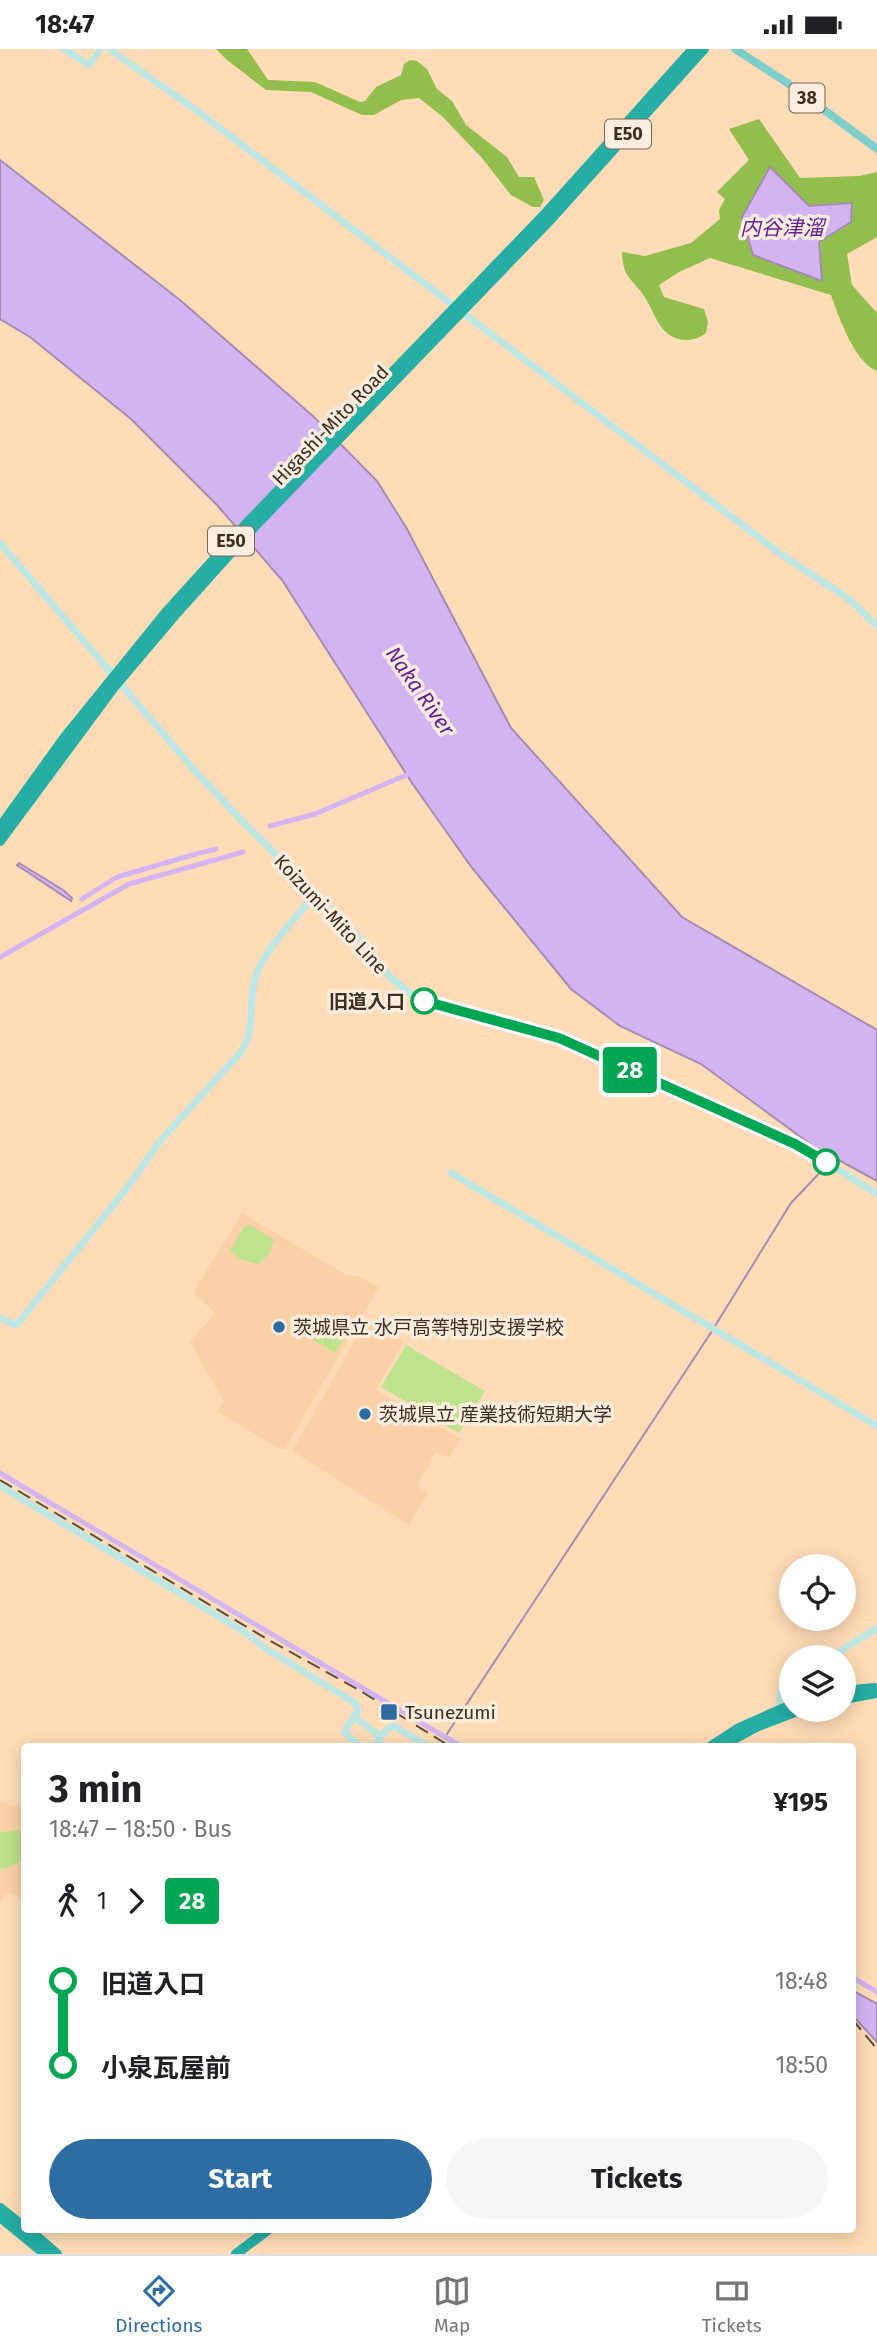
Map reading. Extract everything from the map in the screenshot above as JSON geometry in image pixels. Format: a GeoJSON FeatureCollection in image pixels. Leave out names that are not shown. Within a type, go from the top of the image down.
{"type":"FeatureCollection","features":[{"type":"Feature","properties":{"kind":"highway","name":"Higashi-Mito Road"},"geometry":{"type":"LineString","coordinates":[[0,827],[74,726],[168,610],[247,524],[548,216],[693,49]]}},
{"type":"Feature","properties":{"kind":"highway","name":"Higashi-Mito Road"},"geometry":{"type":"LineString","coordinates":[[0,841],[97,709],[175,615],[704,49]]}},
{"type":"Feature","properties":{"kind":"highway"},"geometry":{"type":"LineString","coordinates":[[856,1690],[877,1687]]}},
{"type":"Feature","properties":{"kind":"highway"},"geometry":{"type":"LineString","coordinates":[[856,1697],[877,1693]]}},
{"type":"Feature","properties":{"kind":"highway"},"geometry":{"type":"LineString","coordinates":[[715,1743],[739,1728],[779,1713]]}},
{"type":"Feature","properties":{"kind":"highway"},"geometry":{"type":"LineString","coordinates":[[728,1743],[779,1713]]}},
{"type":"Feature","properties":{"kind":"highway"},"geometry":{"type":"LineString","coordinates":[[0,2208],[21,2224]]}},
{"type":"Feature","properties":{"kind":"highway"},"geometry":{"type":"LineString","coordinates":[[0,2217],[45,2254]]}},
{"type":"Feature","properties":{"kind":"highway"},"geometry":{"type":"LineString","coordinates":[[32,2233],[57,2254]]}},
{"type":"Feature","properties":{"kind":"highway"},"geometry":{"type":"LineString","coordinates":[[236,2254],[264,2233]]}},
{"type":"Feature","properties":{"kind":"highway"},"geometry":{"type":"LineString","coordinates":[[247,2254],[273,2233]]}},
{"type":"Feature","properties":{"kind":"main road","name":"38"},"geometry":{"type":"LineString","coordinates":[[735,49],[789,83],[877,149]]}},
{"type":"Feature","properties":{"kind":"street"},"geometry":{"type":"LineString","coordinates":[[64,49],[89,65],[100,49]]}},
{"type":"Feature","properties":{"kind":"street"},"geometry":{"type":"LineString","coordinates":[[109,49],[200,113],[782,555],[849,599],[877,626]]}},
{"type":"Feature","properties":{"kind":"street","name":"Koizumi-Mito Line"},"geometry":{"type":"LineString","coordinates":[[0,543],[196,772],[251,831],[353,931],[390,976],[413,995],[447,1009],[559,1038],[795,1144],[877,1194]]}},
{"type":"Feature","properties":{"kind":"street"},"geometry":{"type":"LineString","coordinates":[[0,1318],[11,1325],[19,1322],[126,1189],[161,1140],[241,1052],[250,1035],[254,984],[260,965],[316,893]]}},
{"type":"Feature","properties":{"kind":"street"},"geometry":{"type":"LineString","coordinates":[[451,1173],[877,1426]]}},
{"type":"Feature","properties":{"kind":"street"},"geometry":{"type":"LineString","coordinates":[[0,1486],[236,1627],[355,1703],[358,1710],[344,1732],[356,1743]]}},
{"type":"Feature","properties":{"kind":"street"},"geometry":{"type":"LineString","coordinates":[[850,1645],[877,1628]]}},
{"type":"Feature","properties":{"kind":"street"},"geometry":{"type":"LineString","coordinates":[[355,1717],[381,1737]]}},
{"type":"Feature","properties":{"kind":"street"},"geometry":{"type":"LineString","coordinates":[[376,1743],[387,1729],[394,1726],[422,1743]]}},
{"type":"Feature","properties":{"kind":"shaded area","name":"茨城県立 水戸高等特別支援学校"},"geometry":{"type":"Polygon","coordinates":[[[242,1213],[346,1275],[357,1276],[379,1287],[285,1449],[280,1449],[219,1413],[223,1400],[190,1342],[215,1313],[194,1291],[242,1213]]]}},
{"type":"Feature","properties":{"kind":"shaded area","name":"茨城県立 産業技術短期大学"},"geometry":{"type":"Polygon","coordinates":[[[367,1320],[404,1342],[376,1390],[460,1439],[449,1458],[436,1452],[417,1486],[428,1493],[409,1525],[292,1451],[367,1320]]]}},
{"type":"Feature","properties":{"kind":"shaded area"},"geometry":{"type":"Polygon","coordinates":[[[0,1801],[21,1808],[21,1899],[11,1892],[0,1902],[0,1801]]]}},
{"type":"Feature","properties":{"kind":"green space"},"geometry":{"type":"Polygon","coordinates":[[[216,49],[247,49],[268,80],[315,82],[360,102],[365,101],[376,87],[401,75],[404,64],[410,60],[417,61],[427,69],[437,89],[452,101],[466,125],[507,157],[519,177],[534,177],[544,200],[540,207],[533,207],[511,195],[482,158],[443,117],[419,98],[401,100],[374,115],[362,115],[311,92],[266,90],[216,49]]]}},
{"type":"Feature","properties":{"kind":"green space"},"geometry":{"type":"Polygon","coordinates":[[[759,119],[800,178],[859,176],[877,172],[877,237],[847,254],[852,285],[877,313],[877,371],[854,349],[831,295],[710,258],[679,272],[659,285],[664,297],[704,309],[708,322],[706,333],[685,340],[665,331],[624,268],[622,252],[645,256],[691,243],[720,219],[719,210],[725,199],[717,192],[749,160],[729,129],[759,119]]]}},
{"type":"Feature","properties":{"kind":"green space"},"geometry":{"type":"Polygon","coordinates":[[[251,1225],[274,1240],[270,1253],[258,1264],[239,1259],[230,1251],[244,1227],[251,1225]]]}},
{"type":"Feature","properties":{"kind":"green space"},"geometry":{"type":"Polygon","coordinates":[[[328,1316],[350,1329],[335,1353],[313,1340],[328,1316]]]}},
{"type":"Feature","properties":{"kind":"green space"},"geometry":{"type":"Polygon","coordinates":[[[406,1345],[485,1391],[459,1433],[381,1387],[406,1345]]]}},
{"type":"Feature","properties":{"kind":"green space"},"geometry":{"type":"Polygon","coordinates":[[[21,1830],[21,1862],[6,1869],[0,1868],[0,1832],[21,1830]]]}},
{"type":"Feature","properties":{"kind":"water","name":"Naka River"},"geometry":{"type":"Polygon","coordinates":[[[0,160],[180,300],[314,417],[377,481],[407,529],[511,728],[682,917],[877,1030],[877,1181],[813,1146],[701,1064],[620,1026],[571,989],[472,868],[412,783],[282,580],[217,505],[131,419],[30,337],[0,319],[0,160]]]}},
{"type":"Feature","properties":{"kind":"water","name":"内谷津溜"},"geometry":{"type":"Polygon","coordinates":[[[770,167],[809,206],[852,203],[851,222],[819,242],[822,281],[753,255],[742,217],[770,167]]]}},
{"type":"Feature","properties":{"kind":"water"},"geometry":{"type":"Polygon","coordinates":[[[19,863],[63,890],[72,898],[71,901],[17,865],[19,863]]]}},
{"type":"Feature","properties":{"kind":"water"},"geometry":{"type":"Polygon","coordinates":[[[856,1992],[877,2004],[877,2042],[856,2019],[856,1992]]]}},
{"type":"Feature","properties":{"kind":"waterway"},"geometry":{"type":"LineString","coordinates":[[270,826],[315,814],[411,773]]}},
{"type":"Feature","properties":{"kind":"waterway"},"geometry":{"type":"LineString","coordinates":[[200,853],[216,849]]}},
{"type":"Feature","properties":{"kind":"waterway"},"geometry":{"type":"LineString","coordinates":[[0,957],[129,884],[243,852]]}},
{"type":"Feature","properties":{"kind":"waterway"},"geometry":{"type":"LineString","coordinates":[[82,899],[117,877],[196,854]]}},
{"type":"Feature","properties":{"kind":"waterway"},"geometry":{"type":"LineString","coordinates":[[715,1326],[791,1203],[828,1164]]}},
{"type":"Feature","properties":{"kind":"waterway"},"geometry":{"type":"LineString","coordinates":[[445,1737],[712,1331]]}},
{"type":"Feature","properties":{"kind":"waterway"},"geometry":{"type":"LineString","coordinates":[[0,1473],[455,1743]]}},
{"type":"Feature","properties":{"kind":"waterway"},"geometry":{"type":"LineString","coordinates":[[856,1979],[877,1992]]}},
{"type":"Feature","properties":{"kind":"railway"},"geometry":{"type":"LineString","coordinates":[[0,1480],[445,1743]]}},
{"type":"Feature","properties":{"kind":"railway"},"geometry":{"type":"LineString","coordinates":[[856,2024],[877,2049]]}},
{"type":"Feature","properties":{"kind":"bus line","name":"28"},"geometry":{"type":"LineString","coordinates":[[424,1001],[559,1038],[803,1147],[826,1162]]}},
{"type":"Feature","properties":{"kind":"place","name":"旧道入口"},"geometry":{"type":"Point","coordinates":[424,1001]}},
{"type":"Feature","properties":{"kind":"place","name":"茨城県立 水戸高等特別支援学校"},"geometry":{"type":"Point","coordinates":[279,1327]}},
{"type":"Feature","properties":{"kind":"place","name":"茨城県立 産業技術短期大学"},"geometry":{"type":"Point","coordinates":[365,1414]}},
{"type":"Feature","properties":{"kind":"place","name":"Tsunezumi"},"geometry":{"type":"Point","coordinates":[389,1712]}}]}
